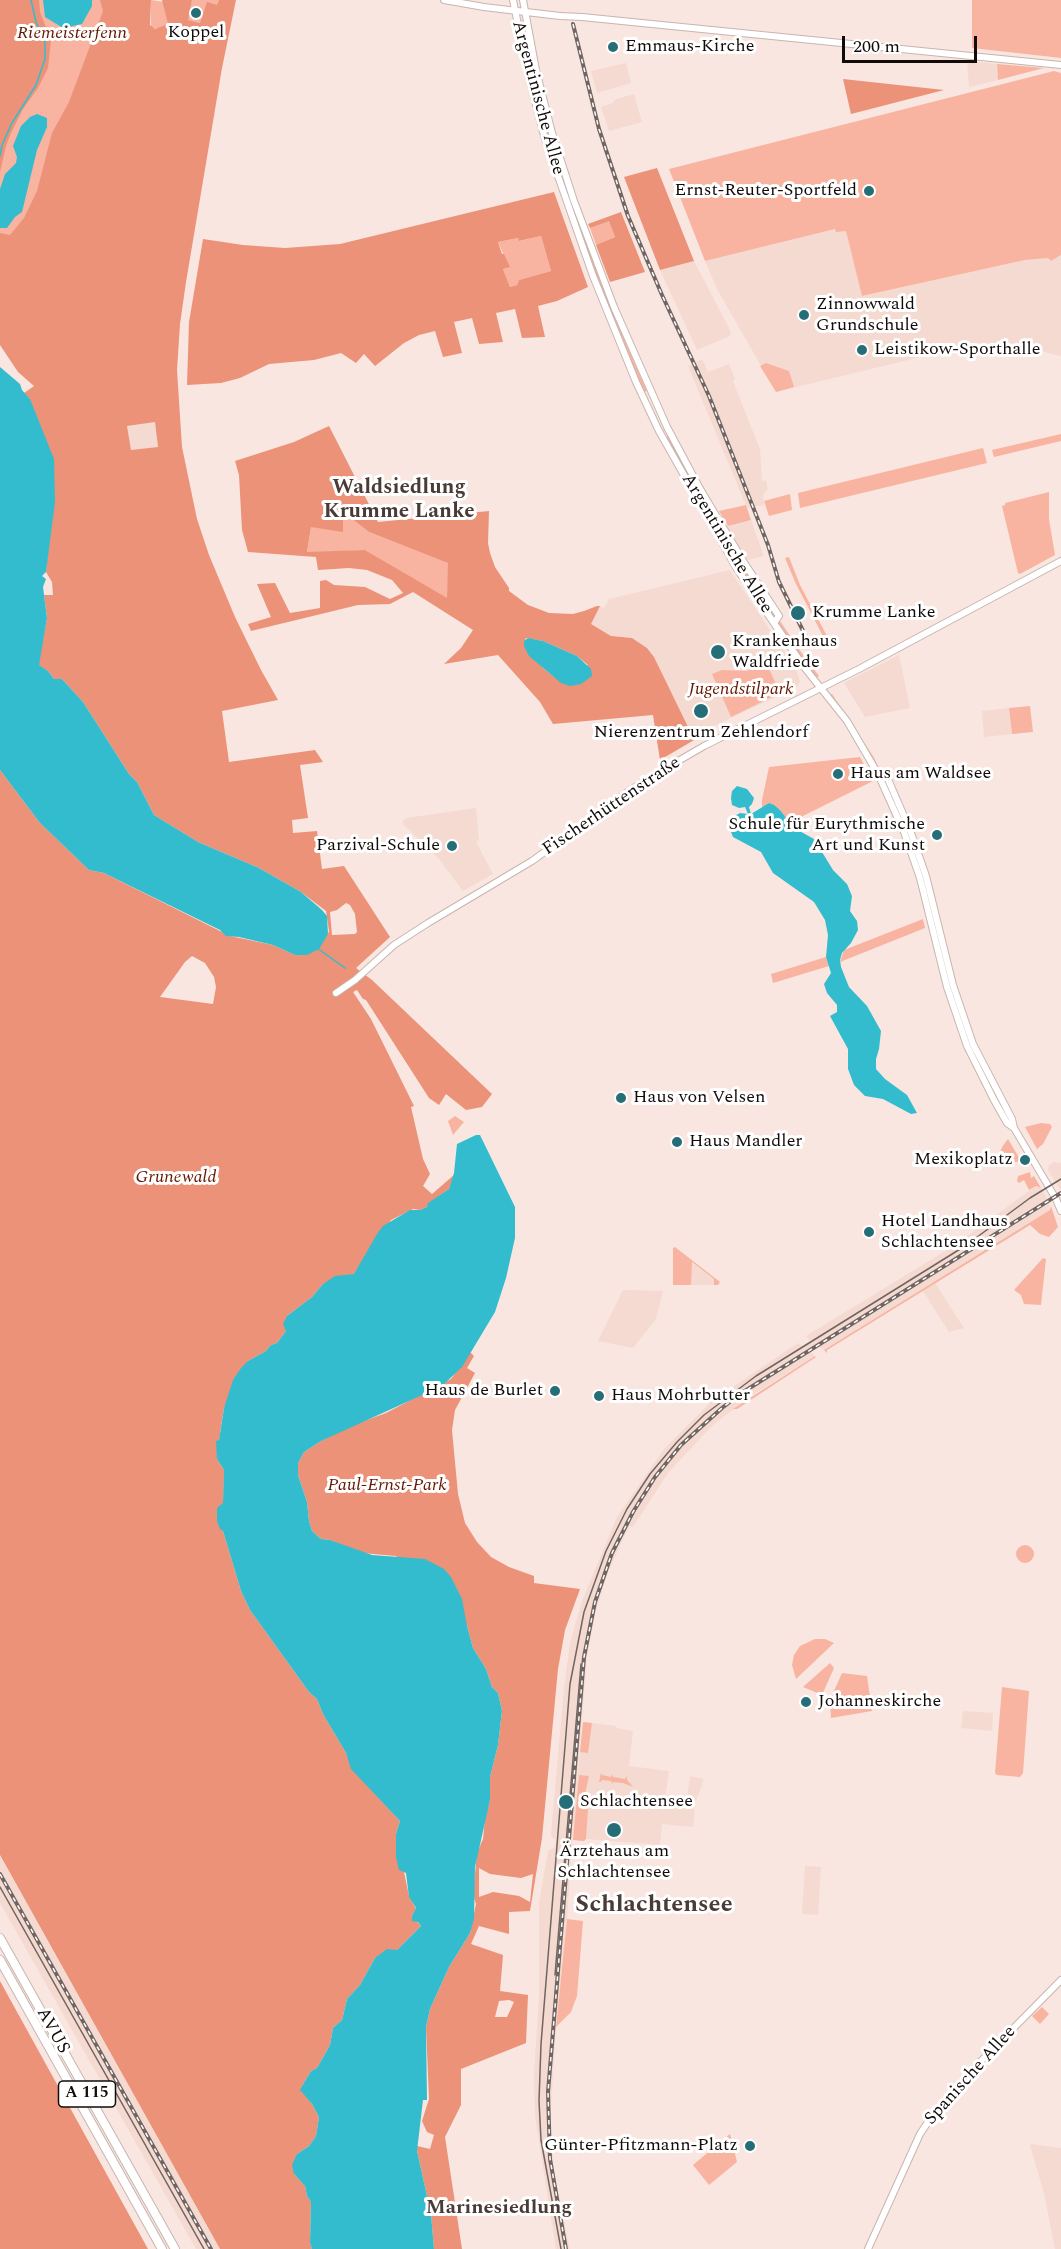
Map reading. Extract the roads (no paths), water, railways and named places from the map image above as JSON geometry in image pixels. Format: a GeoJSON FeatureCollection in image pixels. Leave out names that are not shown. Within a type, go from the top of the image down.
{"type":"FeatureCollection","features":[{"type":"Feature","properties":{"kind":"highway","name":"AVUS"},"geometry":{"type":"LineString","coordinates":[[0,1938],[175,2249]]}},
{"type":"Feature","properties":{"kind":"highway","name":"AVUS"},"geometry":{"type":"LineString","coordinates":[[0,1960],[162,2249]]}},
{"type":"Feature","properties":{"kind":"main road"},"geometry":{"type":"LineString","coordinates":[[444,0],[560,16],[1061,65]]}},
{"type":"Feature","properties":{"kind":"main road","name":"Argentinische Allee"},"geometry":{"type":"LineString","coordinates":[[513,0],[528,74],[545,139],[580,243],[621,346],[659,431],[737,569],[820,688],[847,722],[878,774],[920,878],[947,987],[967,1046],[1007,1123],[1014,1128]]}},
{"type":"Feature","properties":{"kind":"main road","name":"Argentinische Allee"},"geometry":{"type":"LineString","coordinates":[[523,0],[536,70],[555,144],[582,223],[625,335],[699,487],[744,564],[779,616],[774,622]]}},
{"type":"Feature","properties":{"kind":"main road","name":"Fischerhüttenstraße"},"geometry":{"type":"LineString","coordinates":[[336,993],[355,980],[394,945],[532,861],[637,786],[704,746],[820,688],[1061,561]]}},
{"type":"Feature","properties":{"kind":"main road","name":"Argentinische Allee"},"geometry":{"type":"LineString","coordinates":[[878,774],[887,777],[910,830],[926,876],[961,1011],[974,1044],[1012,1119],[1014,1128],[1060,1204],[1061,1211]]}},
{"type":"Feature","properties":{"kind":"main road","name":"Spanische Allee"},"geometry":{"type":"LineString","coordinates":[[868,2249],[921,2132],[930,2119],[981,2061],[1061,1980]]}},
{"type":"Feature","properties":{"kind":"water"},"geometry":{"type":"Polygon","coordinates":[[[43,0],[92,0],[92,6],[82,24],[63,28],[45,17],[43,0]]]}},
{"type":"Feature","properties":{"kind":"water"},"geometry":{"type":"Polygon","coordinates":[[[37,114],[47,118],[47,127],[37,150],[22,212],[7,228],[0,228],[0,189],[5,174],[16,163],[17,157],[13,146],[21,126],[37,114]]]}},
{"type":"Feature","properties":{"kind":"water"},"geometry":{"type":"Polygon","coordinates":[[[0,367],[20,384],[30,399],[54,459],[55,502],[46,572],[42,576],[46,579],[43,587],[47,618],[39,665],[54,679],[62,679],[83,702],[129,774],[137,782],[154,815],[198,842],[259,868],[301,892],[322,910],[327,916],[328,934],[319,949],[307,955],[295,955],[273,945],[226,936],[220,930],[104,873],[89,870],[40,823],[0,770],[0,367]]]}},
{"type":"Feature","properties":{"kind":"water"},"geometry":{"type":"Polygon","coordinates":[[[528,638],[543,641],[577,656],[591,669],[592,676],[581,684],[570,686],[561,683],[529,656],[524,646],[524,641],[528,638]]]}},
{"type":"Feature","properties":{"kind":"water"},"geometry":{"type":"Polygon","coordinates":[[[737,786],[747,789],[754,798],[749,807],[751,814],[769,803],[780,810],[794,828],[814,839],[833,870],[847,884],[852,896],[850,911],[857,921],[858,930],[842,953],[841,967],[849,987],[867,1006],[881,1031],[876,1069],[885,1079],[907,1095],[917,1113],[911,1114],[883,1099],[865,1096],[854,1085],[848,1069],[848,1049],[830,1016],[837,1012],[837,1005],[827,993],[824,984],[831,973],[826,957],[828,935],[825,920],[814,902],[773,873],[761,852],[733,837],[728,824],[731,818],[740,813],[748,814],[745,807],[739,808],[732,805],[732,791],[737,786]]]}},
{"type":"Feature","properties":{"kind":"water"},"geometry":{"type":"Polygon","coordinates":[[[480,1135],[515,1207],[515,1238],[495,1312],[462,1367],[442,1386],[321,1441],[304,1452],[298,1463],[298,1475],[307,1502],[312,1531],[321,1539],[372,1555],[425,1559],[444,1569],[451,1577],[462,1599],[473,1648],[486,1669],[492,1687],[498,1693],[502,1711],[498,1745],[490,1777],[490,1800],[475,1867],[474,1919],[470,1933],[449,1967],[430,2009],[426,2027],[427,2100],[423,2100],[417,2151],[431,2214],[434,2249],[312,2249],[310,2243],[311,2202],[305,2186],[294,2174],[292,2165],[297,2154],[309,2146],[316,2136],[319,2117],[300,2090],[311,2071],[317,2068],[330,2045],[333,2028],[342,2020],[347,1999],[360,1985],[375,1958],[387,1949],[397,1950],[421,1926],[418,1922],[412,1921],[416,1908],[409,1897],[406,1873],[399,1870],[396,1857],[396,1834],[400,1821],[351,1769],[346,1753],[323,1714],[317,1699],[309,1692],[250,1610],[241,1591],[223,1531],[217,1521],[217,1508],[223,1503],[224,1470],[217,1459],[216,1441],[219,1440],[224,1408],[233,1380],[241,1368],[277,1343],[286,1331],[283,1324],[287,1316],[312,1297],[323,1284],[335,1276],[354,1274],[383,1226],[410,1210],[427,1207],[428,1203],[449,1189],[454,1173],[457,1144],[480,1135]]]}},
{"type":"Feature","properties":{"kind":"waterway"},"geometry":{"type":"LineString","coordinates":[[0,156],[2,145],[12,123],[36,85],[45,59],[45,42],[36,22],[31,0]]}},
{"type":"Feature","properties":{"kind":"waterway"},"geometry":{"type":"LineString","coordinates":[[317,948],[345,968]]}},
{"type":"Feature","properties":{"kind":"tram line"},"geometry":{"type":"LineString","coordinates":[[561,2249],[541,2140],[539,2101],[541,2044],[570,1684],[584,1612],[606,1551],[627,1509],[650,1474],[704,1415],[756,1376],[965,1246],[1030,1198],[1061,1179]]}},
{"type":"Feature","properties":{"kind":"tram line"},"geometry":{"type":"LineString","coordinates":[[555,1975],[581,1664]]}},
{"type":"Feature","properties":{"kind":"tram line"},"geometry":{"type":"LineString","coordinates":[[0,1887],[204,2249]]}},
{"type":"Feature","properties":{"kind":"railway"},"geometry":{"type":"LineString","coordinates":[[573,24],[599,129],[628,216],[709,396],[768,545],[779,582],[809,643]]}},
{"type":"Feature","properties":{"kind":"railway"},"geometry":{"type":"LineString","coordinates":[[566,2249],[550,2159],[548,2092],[584,1657],[595,1602],[612,1553],[633,1512],[655,1477],[681,1445],[722,1408],[740,1394],[1061,1193]]}},
{"type":"Feature","properties":{"kind":"railway"},"geometry":{"type":"LineString","coordinates":[[0,1874],[211,2249]]}},
{"type":"Feature","properties":{"kind":"place","name":"Koppel"},"geometry":{"type":"Point","coordinates":[196,13]}},
{"type":"Feature","properties":{"kind":"place","name":"Emmaus-Kirche"},"geometry":{"type":"Point","coordinates":[613,47]}},
{"type":"Feature","properties":{"kind":"place","name":"Ernst-Reuter-Sportfeld"},"geometry":{"type":"Point","coordinates":[869,191]}},
{"type":"Feature","properties":{"kind":"place","name":"Zinnowwald Grundschule"},"geometry":{"type":"Point","coordinates":[804,315]}},
{"type":"Feature","properties":{"kind":"place","name":"Leistikow-Sporthalle"},"geometry":{"type":"Point","coordinates":[862,350]}},
{"type":"Feature","properties":{"kind":"place","name":"Krumme Lanke"},"geometry":{"type":"Point","coordinates":[798,613]}},
{"type":"Feature","properties":{"kind":"place","name":"Krankenhaus Waldfriede"},"geometry":{"type":"Point","coordinates":[718,652]}},
{"type":"Feature","properties":{"kind":"place","name":"Nierenzentrum Zehlendorf"},"geometry":{"type":"Point","coordinates":[701,711]}},
{"type":"Feature","properties":{"kind":"place","name":"Haus am Waldsee"},"geometry":{"type":"Point","coordinates":[838,774]}},
{"type":"Feature","properties":{"kind":"place","name":"Schule für Eurythmische Art und Kunst"},"geometry":{"type":"Point","coordinates":[937,835]}},
{"type":"Feature","properties":{"kind":"place","name":"Parzival-Schule"},"geometry":{"type":"Point","coordinates":[452,846]}},
{"type":"Feature","properties":{"kind":"place","name":"Haus von Velsen"},"geometry":{"type":"Point","coordinates":[621,1098]}},
{"type":"Feature","properties":{"kind":"place","name":"Haus Mandler"},"geometry":{"type":"Point","coordinates":[677,1142]}},
{"type":"Feature","properties":{"kind":"place","name":"Mexikoplatz"},"geometry":{"type":"Point","coordinates":[1025,1160]}},
{"type":"Feature","properties":{"kind":"place","name":"Hotel Landhaus Schlachtensee"},"geometry":{"type":"Point","coordinates":[869,1232]}},
{"type":"Feature","properties":{"kind":"place","name":"Haus de Burlet"},"geometry":{"type":"Point","coordinates":[555,1391]}},
{"type":"Feature","properties":{"kind":"place","name":"Haus Mohrbutter"},"geometry":{"type":"Point","coordinates":[599,1396]}},
{"type":"Feature","properties":{"kind":"place","name":"Johanneskirche"},"geometry":{"type":"Point","coordinates":[806,1702]}},
{"type":"Feature","properties":{"kind":"place","name":"Schlachtensee"},"geometry":{"type":"Point","coordinates":[566,1802]}},
{"type":"Feature","properties":{"kind":"place","name":"Ärztehaus am Schlachtensee"},"geometry":{"type":"Point","coordinates":[614,1830]}},
{"type":"Feature","properties":{"kind":"place","name":"Günter-Pfitzmann-Platz"},"geometry":{"type":"Point","coordinates":[750,2146]}},
{"type":"Feature","properties":{"kind":"district","name":"Waldsiedlung Krumme Lanke"},"geometry":{"type":"Point","coordinates":[399,501]}},
{"type":"Feature","properties":{"kind":"district","name":"Schlachtensee"},"geometry":{"type":"Point","coordinates":[654,1906]}},
{"type":"Feature","properties":{"kind":"district","name":"Marinesiedlung"},"geometry":{"type":"Point","coordinates":[499,2209]}},
{"type":"Feature","properties":{"kind":"park label","name":"Riemeisterfenn"},"geometry":{"type":"Point","coordinates":[72,34]}},
{"type":"Feature","properties":{"kind":"park label","name":"Jugendstilpark"},"geometry":{"type":"Point","coordinates":[741,690]}},
{"type":"Feature","properties":{"kind":"park label","name":"Grunewald"},"geometry":{"type":"Point","coordinates":[176,1178]}},
{"type":"Feature","properties":{"kind":"park label","name":"Paul-Ernst-Park"},"geometry":{"type":"Point","coordinates":[387,1486]}}]}
